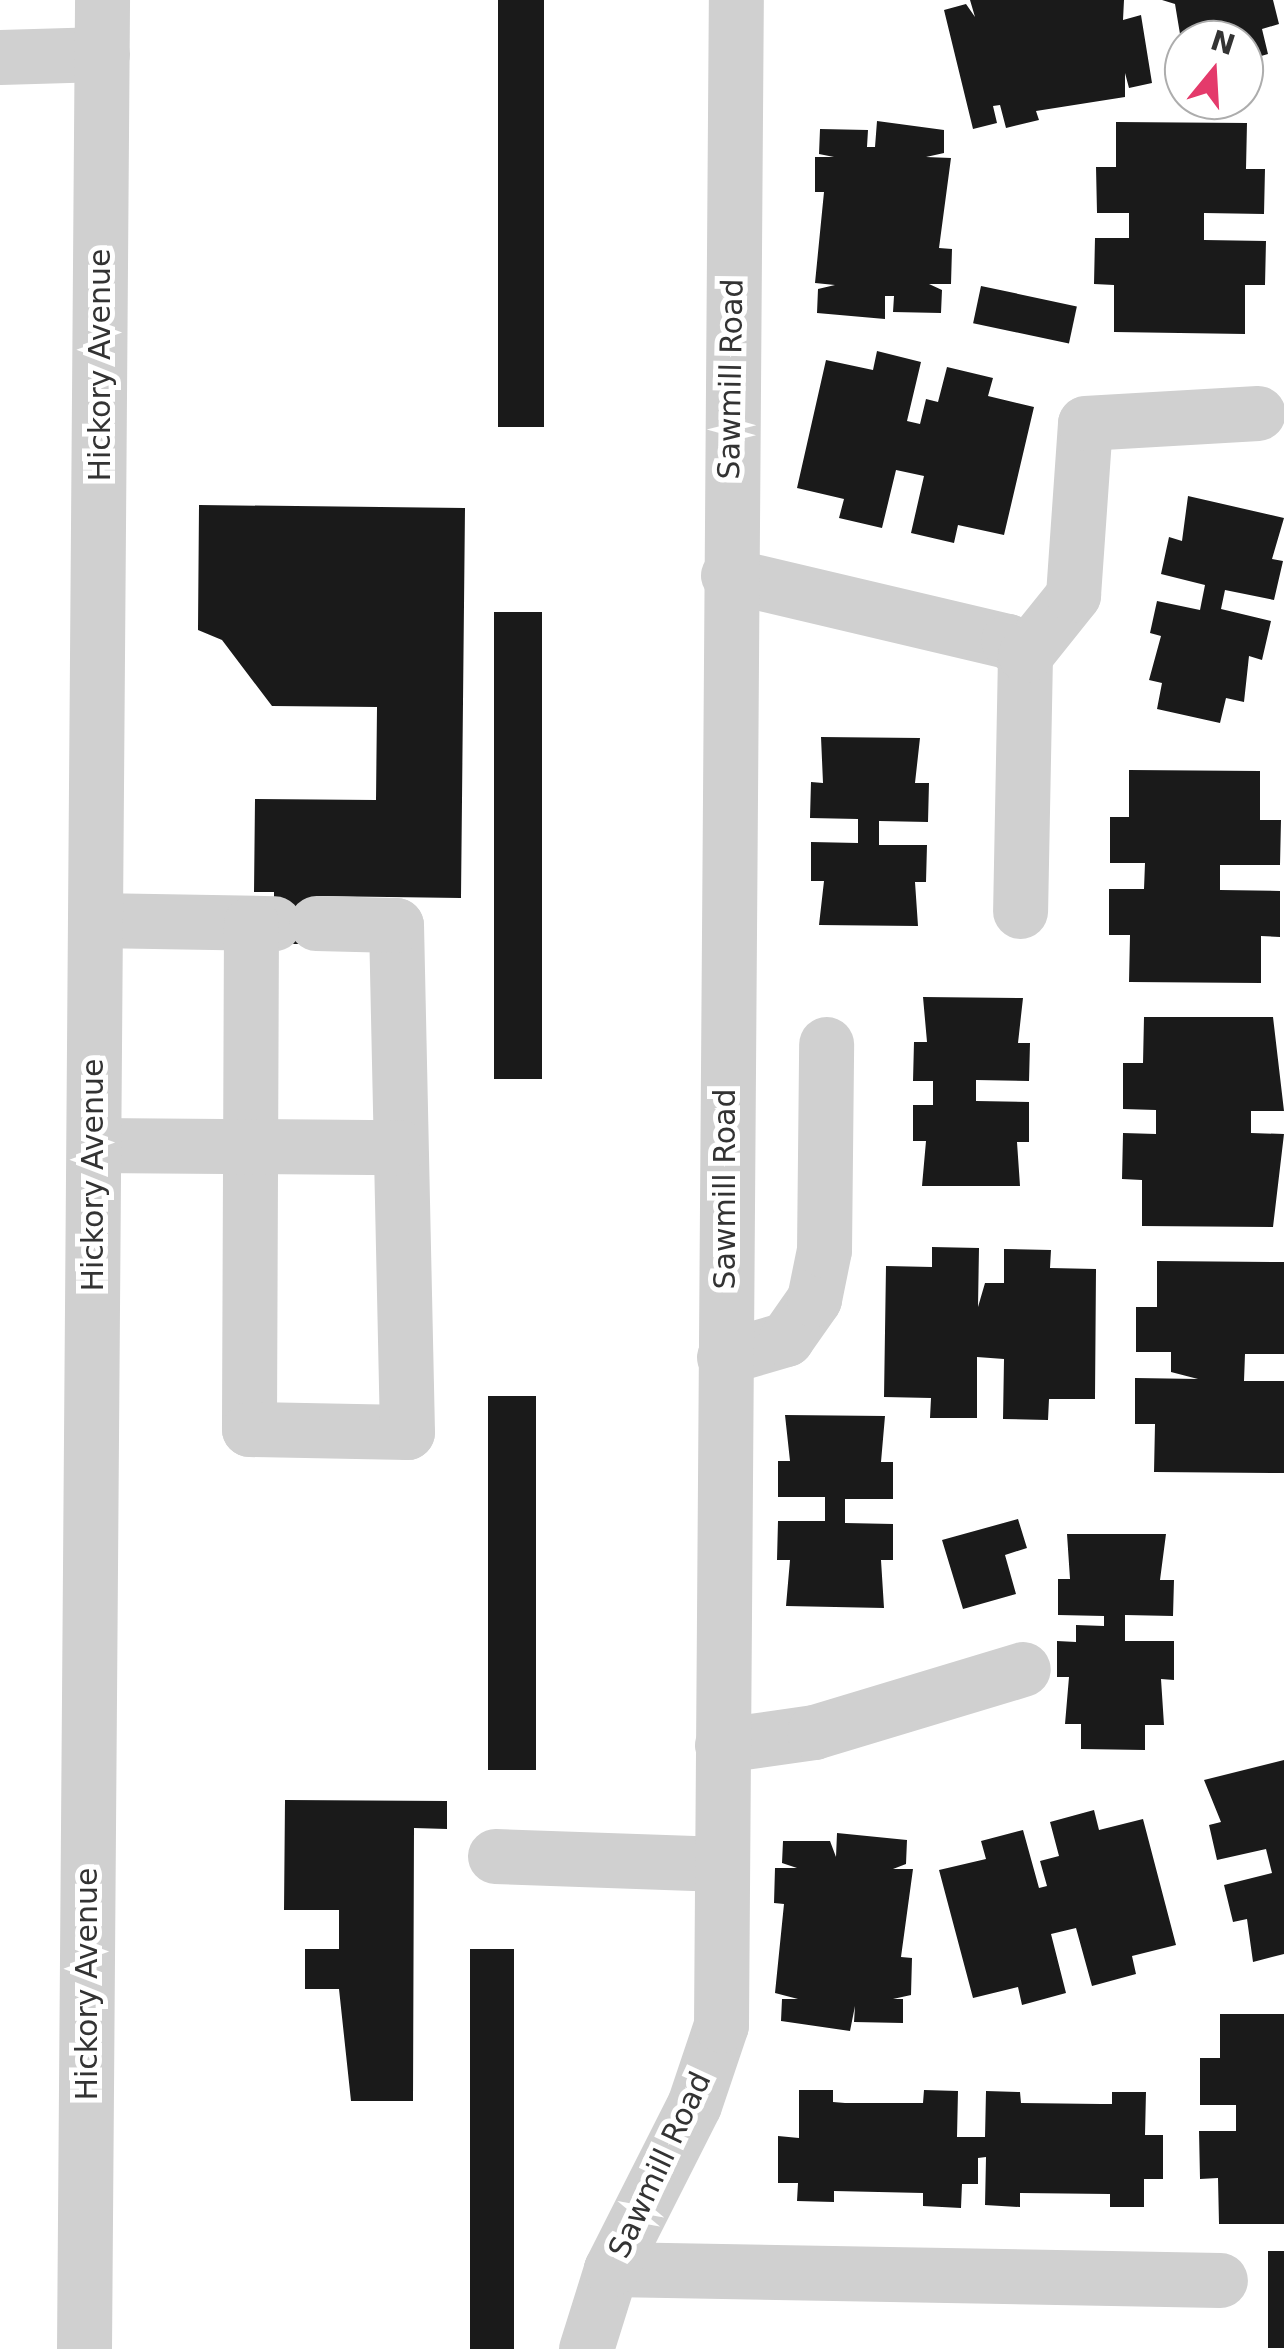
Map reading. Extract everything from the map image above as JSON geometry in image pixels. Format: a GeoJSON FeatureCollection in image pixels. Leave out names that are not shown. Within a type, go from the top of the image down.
{"type":"FeatureCollection","features":[{"type":"Feature","properties":{"kind":"street","name":"Hickory Avenue"},"geometry":{"type":"LineString","coordinates":[[84,2349],[102,0]]}},
{"type":"Feature","properties":{"kind":"street","name":"Sawmill Road"},"geometry":{"type":"LineString","coordinates":[[586,2349],[610,2269],[694,2105],[721,2025],[728,575],[736,0]]}},
{"type":"Feature","properties":{"kind":"street"},"geometry":{"type":"LineString","coordinates":[[0,57],[102,54]]}},
{"type":"Feature","properties":{"kind":"street"},"geometry":{"type":"LineString","coordinates":[[1020,911],[1025,655],[1073,596],[1084,422],[1258,412]]}},
{"type":"Feature","properties":{"kind":"street"},"geometry":{"type":"LineString","coordinates":[[728,575],[1008,640],[1025,655]]}},
{"type":"Feature","properties":{"kind":"street"},"geometry":{"type":"LineString","coordinates":[[96,920],[280,923],[396,925],[408,1432],[249,1429],[250,1145],[280,923]]}},
{"type":"Feature","properties":{"kind":"street"},"geometry":{"type":"LineString","coordinates":[[724,1357],[786,1338],[814,1299],[824,1250],[826,1044]]}},
{"type":"Feature","properties":{"kind":"street"},"geometry":{"type":"LineString","coordinates":[[94,1145],[399,1146]]}},
{"type":"Feature","properties":{"kind":"street"},"geometry":{"type":"LineString","coordinates":[[722,1746],[814,1732],[1024,1668]]}},
{"type":"Feature","properties":{"kind":"street"},"geometry":{"type":"LineString","coordinates":[[495,1856],[722,1864]]}},
{"type":"Feature","properties":{"kind":"street"},"geometry":{"type":"LineString","coordinates":[[610,2269],[1220,2280]]}},
{"type":"Feature","properties":{"kind":"building"},"geometry":{"type":"Polygon","coordinates":[[[498,0],[544,0],[544,427],[498,427],[498,0]]]}},
{"type":"Feature","properties":{"kind":"building"},"geometry":{"type":"Polygon","coordinates":[[[970,0],[1124,0],[1123,20],[1141,15],[1152,83],[1129,88],[1125,73],[1125,97],[1036,111],[1039,120],[1006,128],[1000,105],[993,106],[997,123],[973,129],[944,10],[966,4],[975,17],[970,0]]]}},
{"type":"Feature","properties":{"kind":"building"},"geometry":{"type":"Polygon","coordinates":[[[1162,0],[1273,0],[1279,24],[1264,28],[1264,20],[1178,20],[1175,4],[1162,0]]]}},
{"type":"Feature","properties":{"kind":"building"},"geometry":{"type":"Polygon","coordinates":[[[877,121],[944,130],[944,153],[926,157],[951,158],[939,248],[952,249],[951,284],[929,284],[942,290],[941,313],[893,312],[894,296],[885,296],[885,319],[817,313],[818,289],[835,285],[815,283],[824,192],[815,192],[815,157],[834,157],[819,154],[820,129],[868,130],[867,147],[875,147],[877,121]]]}},
{"type":"Feature","properties":{"kind":"building"},"geometry":{"type":"Polygon","coordinates":[[[1116,122],[1247,123],[1246,169],[1265,169],[1264,214],[1204,213],[1204,240],[1266,241],[1265,285],[1245,285],[1245,334],[1114,332],[1114,285],[1094,284],[1095,238],[1129,238],[1129,213],[1097,213],[1096,167],[1116,167],[1116,122]]]}},
{"type":"Feature","properties":{"kind":"building"},"geometry":{"type":"Polygon","coordinates":[[[981,286],[1077,306],[1069,344],[973,323],[981,286]]]}},
{"type":"Feature","properties":{"kind":"building"},"geometry":{"type":"Polygon","coordinates":[[[877,351],[921,362],[907,421],[920,424],[926,399],[938,402],[947,367],[993,378],[988,396],[1034,407],[1004,535],[958,525],[954,543],[911,533],[924,476],[896,470],[882,528],[839,518],[844,499],[797,488],[826,360],[873,370],[877,351]]]}},
{"type":"Feature","properties":{"kind":"building"},"geometry":{"type":"Polygon","coordinates":[[[1188,496],[1284,518],[1272,559],[1283,561],[1274,600],[1225,590],[1221,609],[1271,621],[1262,660],[1249,656],[1244,702],[1226,698],[1220,723],[1157,709],[1162,683],[1149,680],[1161,636],[1150,633],[1157,601],[1200,610],[1205,585],[1161,574],[1169,537],[1182,541],[1188,496]]]}},
{"type":"Feature","properties":{"kind":"building"},"geometry":{"type":"Polygon","coordinates":[[[199,505],[465,508],[461,898],[316,896],[315,944],[274,944],[274,892],[254,892],[255,799],[376,800],[377,707],[272,706],[222,640],[198,630],[199,505]]]}},
{"type":"Feature","properties":{"kind":"building"},"geometry":{"type":"Polygon","coordinates":[[[494,612],[542,612],[542,1079],[494,1079],[494,612]]]}},
{"type":"Feature","properties":{"kind":"building"},"geometry":{"type":"Polygon","coordinates":[[[821,737],[920,738],[915,783],[929,783],[928,822],[879,821],[879,845],[927,845],[926,882],[915,882],[918,926],[819,925],[824,881],[811,881],[811,842],[858,843],[858,819],[810,818],[811,782],[823,783],[821,737]]]}},
{"type":"Feature","properties":{"kind":"building"},"geometry":{"type":"Polygon","coordinates":[[[1129,770],[1260,771],[1260,820],[1281,820],[1280,865],[1220,865],[1220,890],[1280,891],[1280,937],[1261,936],[1261,983],[1129,982],[1130,935],[1109,935],[1109,889],[1144,889],[1145,863],[1110,863],[1110,817],[1129,817],[1129,770]]]}},
{"type":"Feature","properties":{"kind":"building"},"geometry":{"type":"Polygon","coordinates":[[[923,997],[1023,998],[1018,1043],[1030,1043],[1029,1081],[976,1080],[976,1101],[1029,1102],[1029,1142],[1017,1142],[1020,1186],[922,1186],[926,1141],[913,1141],[913,1105],[933,1105],[933,1081],[913,1081],[914,1042],[927,1042],[923,997]]]}},
{"type":"Feature","properties":{"kind":"building"},"geometry":{"type":"Polygon","coordinates":[[[1144,1017],[1273,1017],[1284,1111],[1251,1111],[1251,1133],[1284,1134],[1273,1227],[1142,1226],[1142,1180],[1122,1179],[1123,1133],[1156,1134],[1156,1110],[1123,1109],[1123,1063],[1143,1063],[1144,1017]]]}},
{"type":"Feature","properties":{"kind":"building"},"geometry":{"type":"Polygon","coordinates":[[[932,1247],[979,1248],[978,1307],[985,1283],[1004,1283],[1004,1249],[1051,1250],[1050,1268],[1096,1269],[1095,1399],[1049,1399],[1048,1420],[1003,1419],[1004,1359],[977,1357],[977,1418],[930,1418],[931,1398],[884,1397],[886,1266],[932,1267],[932,1247]]]}},
{"type":"Feature","properties":{"kind":"building"},"geometry":{"type":"Polygon","coordinates":[[[1157,1261],[1284,1262],[1284,1354],[1245,1354],[1244,1381],[1284,1381],[1284,1473],[1154,1472],[1155,1424],[1135,1424],[1135,1378],[1198,1379],[1171,1372],[1171,1352],[1136,1352],[1136,1307],[1157,1307],[1157,1261]]]}},
{"type":"Feature","properties":{"kind":"building"},"geometry":{"type":"Polygon","coordinates":[[[488,1396],[536,1396],[536,1770],[488,1770],[488,1396]]]}},
{"type":"Feature","properties":{"kind":"building"},"geometry":{"type":"Polygon","coordinates":[[[785,1415],[885,1416],[881,1462],[893,1462],[893,1499],[845,1499],[845,1523],[893,1524],[893,1560],[881,1560],[884,1608],[786,1606],[790,1560],[777,1560],[778,1521],[825,1521],[825,1497],[778,1497],[778,1461],[790,1461],[785,1415]]]}},
{"type":"Feature","properties":{"kind":"building"},"geometry":{"type":"Polygon","coordinates":[[[1018,1519],[1027,1548],[1005,1555],[1016,1594],[963,1609],[942,1540],[1018,1519]]]}},
{"type":"Feature","properties":{"kind":"building"},"geometry":{"type":"Polygon","coordinates":[[[1067,1534],[1166,1534],[1160,1580],[1174,1580],[1173,1616],[1125,1615],[1125,1641],[1174,1641],[1174,1680],[1161,1679],[1164,1725],[1145,1725],[1145,1750],[1081,1749],[1081,1724],[1065,1724],[1069,1677],[1057,1677],[1057,1641],[1076,1642],[1076,1625],[1104,1626],[1104,1616],[1058,1615],[1058,1579],[1070,1579],[1067,1534]]]}},
{"type":"Feature","properties":{"kind":"building"},"geometry":{"type":"Polygon","coordinates":[[[1284,1760],[1284,1954],[1253,1962],[1247,1919],[1233,1922],[1224,1885],[1272,1873],[1266,1849],[1217,1860],[1209,1825],[1221,1822],[1204,1780],[1284,1760]]]}},
{"type":"Feature","properties":{"kind":"building"},"geometry":{"type":"Polygon","coordinates":[[[285,1800],[447,1801],[447,1829],[414,1828],[413,2101],[351,2101],[339,1989],[305,1989],[305,1949],[339,1949],[339,1910],[284,1910],[285,1800]]]}},
{"type":"Feature","properties":{"kind":"building"},"geometry":{"type":"Polygon","coordinates":[[[1094,1810],[1099,1830],[1143,1819],[1176,1945],[1132,1956],[1136,1974],[1092,1986],[1076,1928],[1051,1934],[1066,1993],[1022,2005],[1018,1987],[973,1998],[939,1870],[986,1859],[981,1841],[1023,1830],[1039,1888],[1047,1886],[1040,1861],[1059,1856],[1050,1822],[1094,1810]]]}},
{"type":"Feature","properties":{"kind":"building"},"geometry":{"type":"Polygon","coordinates":[[[837,1833],[907,1840],[906,1864],[893,1869],[913,1869],[901,1957],[912,1958],[911,1995],[893,1999],[903,1999],[903,2023],[854,2022],[855,2006],[850,2031],[781,2021],[782,1999],[798,1999],[775,1993],[784,1904],[774,1903],[775,1868],[797,1868],[782,1863],[783,1841],[830,1841],[836,1857],[837,1833]]]}},
{"type":"Feature","properties":{"kind":"building"},"geometry":{"type":"Polygon","coordinates":[[[470,1949],[514,1949],[514,2349],[470,2349],[470,1949]]]}},
{"type":"Feature","properties":{"kind":"building"},"geometry":{"type":"Polygon","coordinates":[[[1220,2014],[1284,2014],[1284,2224],[1219,2224],[1218,2178],[1200,2179],[1199,2131],[1236,2131],[1236,2105],[1200,2105],[1200,2058],[1220,2058],[1220,2014]]]}},
{"type":"Feature","properties":{"kind":"building"},"geometry":{"type":"Polygon","coordinates":[[[799,2090],[833,2090],[833,2102],[845,2103],[923,2103],[924,2090],[958,2091],[957,2137],[985,2137],[986,2091],[1020,2092],[1021,2103],[1101,2104],[1112,2104],[1112,2092],[1146,2092],[1145,2135],[1163,2135],[1163,2179],[1144,2179],[1144,2207],[1110,2207],[1110,2194],[1020,2193],[1020,2207],[985,2205],[986,2157],[978,2158],[978,2184],[962,2184],[961,2208],[923,2206],[923,2193],[834,2191],[834,2202],[797,2201],[798,2183],[778,2183],[778,2136],[799,2138],[799,2090]]]}},
{"type":"Feature","properties":{"kind":"building"},"geometry":{"type":"Polygon","coordinates":[[[1268,2251],[1284,2251],[1284,2348],[1268,2348],[1268,2251]]]}}]}
